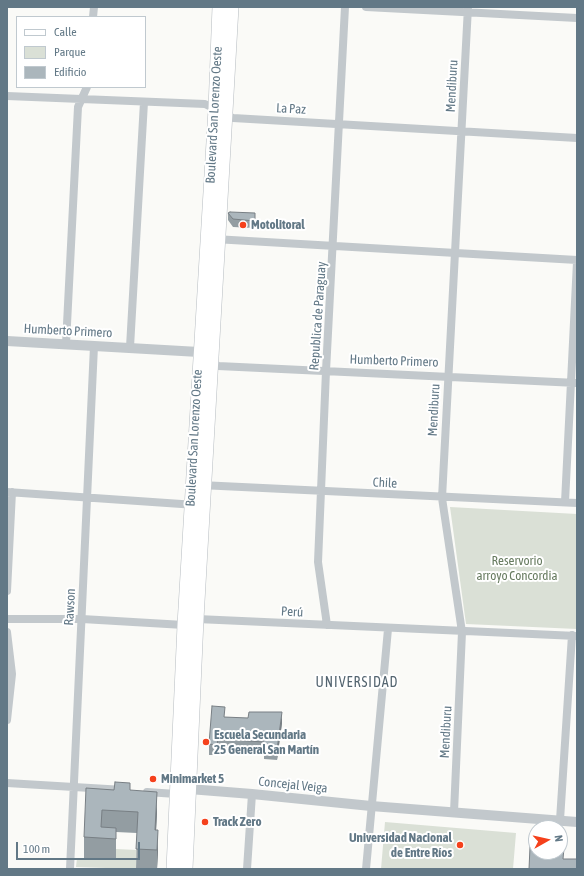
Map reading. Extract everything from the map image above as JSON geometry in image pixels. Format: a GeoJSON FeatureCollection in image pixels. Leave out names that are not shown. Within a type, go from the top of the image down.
{"type":"FeatureCollection","features":[{"type":"Feature","properties":{"kind":"main road","name":"Boulevard San Lorenzo Oeste"},"geometry":{"type":"LineString","coordinates":[[198,485],[212,362],[215,109],[219,7]]}},
{"type":"Feature","properties":{"kind":"main road","name":"Boulevard San Lorenzo Oeste"},"geometry":{"type":"LineString","coordinates":[[173,869],[182,792],[197,620],[199,352],[214,239],[226,116],[232,7]]}},
{"type":"Feature","properties":{"kind":"main road","name":"Boulevard San Lorenzo Oeste"},"geometry":{"type":"LineString","coordinates":[[186,869],[182,792],[184,625],[197,505]]}},
{"type":"Feature","properties":{"kind":"street","name":"Republica de Paraguay"},"geometry":{"type":"LineString","coordinates":[[328,625],[318,562],[326,371],[334,246],[345,7]]}},
{"type":"Feature","properties":{"kind":"street"},"geometry":{"type":"LineString","coordinates":[[366,7],[468,10],[577,18]]}},
{"type":"Feature","properties":{"kind":"street","name":"Mendiburu"},"geometry":{"type":"LineString","coordinates":[[454,812],[462,632],[442,498],[468,10]]}},
{"type":"Feature","properties":{"kind":"street"},"geometry":{"type":"LineString","coordinates":[[66,344],[78,107],[87,88]]}},
{"type":"Feature","properties":{"kind":"street","name":"La Paz"},"geometry":{"type":"LineString","coordinates":[[7,96],[205,104],[226,116],[233,118],[577,138]]}},
{"type":"Feature","properties":{"kind":"street"},"geometry":{"type":"LineString","coordinates":[[130,347],[144,102]]}},
{"type":"Feature","properties":{"kind":"street"},"geometry":{"type":"LineString","coordinates":[[214,239],[577,261],[574,383],[565,502]]}},
{"type":"Feature","properties":{"kind":"street","name":"Humberto Primero"},"geometry":{"type":"LineString","coordinates":[[7,341],[199,352]]}},
{"type":"Feature","properties":{"kind":"street","name":"Rawson"},"geometry":{"type":"LineString","coordinates":[[70,869],[94,346]]}},
{"type":"Feature","properties":{"kind":"street"},"geometry":{"type":"LineString","coordinates":[[199,352],[212,362]]}},
{"type":"Feature","properties":{"kind":"street","name":"Humberto Primero"},"geometry":{"type":"LineString","coordinates":[[212,362],[218,366],[574,383]]}},
{"type":"Feature","properties":{"kind":"street","name":"Chile"},"geometry":{"type":"LineString","coordinates":[[198,485],[442,498],[577,502]]}},
{"type":"Feature","properties":{"kind":"street"},"geometry":{"type":"LineString","coordinates":[[7,591],[9,492],[197,505]]}},
{"type":"Feature","properties":{"kind":"street","name":"Perú"},"geometry":{"type":"LineString","coordinates":[[7,619],[82,619],[184,625],[197,620],[574,636]]}},
{"type":"Feature","properties":{"kind":"street"},"geometry":{"type":"LineString","coordinates":[[366,869],[388,629]]}},
{"type":"Feature","properties":{"kind":"street"},"geometry":{"type":"LineString","coordinates":[[7,632],[12,674],[7,720]]}},
{"type":"Feature","properties":{"kind":"street"},"geometry":{"type":"LineString","coordinates":[[560,820],[574,636]]}},
{"type":"Feature","properties":{"kind":"street","name":"Concejal Veiga"},"geometry":{"type":"LineString","coordinates":[[7,783],[133,791],[252,794],[371,806],[560,820]]}},
{"type":"Feature","properties":{"kind":"street"},"geometry":{"type":"LineString","coordinates":[[247,869],[252,794]]}},
{"type":"Feature","properties":{"kind":"green space","name":"Reservorio arroyo Concordia"},"geometry":{"type":"Polygon","coordinates":[[[450,507],[577,514],[577,629],[466,624],[450,507]]]}},
{"type":"Feature","properties":{"kind":"green space","name":"Universidad Nacional de Entre Ríos"},"geometry":{"type":"Polygon","coordinates":[[[385,822],[516,833],[513,869],[381,869],[385,822]]]}},
{"type":"Feature","properties":{"kind":"green space"},"geometry":{"type":"Polygon","coordinates":[[[116,849],[137,850],[136,869],[76,867],[77,858],[116,860],[116,849]]]}},
{"type":"Feature","properties":{"kind":"building"},"geometry":{"type":"Polygon","coordinates":[[[228,213],[255,213],[255,221],[233,219],[228,213]]]}},
{"type":"Feature","properties":{"kind":"building"},"geometry":{"type":"Polygon","coordinates":[[[212,706],[225,707],[224,717],[248,718],[249,712],[282,712],[277,750],[264,749],[264,742],[218,739],[217,745],[209,744],[212,706]]]}},
{"type":"Feature","properties":{"kind":"building"},"geometry":{"type":"Polygon","coordinates":[[[115,782],[130,783],[130,790],[157,792],[155,830],[158,830],[157,850],[136,849],[138,812],[102,810],[101,827],[116,828],[116,839],[84,837],[86,788],[114,790],[115,782]]]}},
{"type":"Feature","properties":{"kind":"building"},"geometry":{"type":"Polygon","coordinates":[[[577,859],[577,869],[529,869],[529,860],[577,859]]]}},
{"type":"Feature","properties":{"kind":"place","name":"Motolitoral"},"geometry":{"type":"Point","coordinates":[243,225]}},
{"type":"Feature","properties":{"kind":"place","name":"Escuela Secundaria 25 General San Martín"},"geometry":{"type":"Point","coordinates":[206,742]}},
{"type":"Feature","properties":{"kind":"place","name":"Minimarket 5"},"geometry":{"type":"Point","coordinates":[153,779]}},
{"type":"Feature","properties":{"kind":"place","name":"Track Zero"},"geometry":{"type":"Point","coordinates":[205,822]}},
{"type":"Feature","properties":{"kind":"place","name":"Universidad Nacional de Entre Ríos"},"geometry":{"type":"Point","coordinates":[460,845]}},
{"type":"Feature","properties":{"kind":"district","name":"UNIVERSIDAD"},"geometry":{"type":"Point","coordinates":[357,683]}}]}
